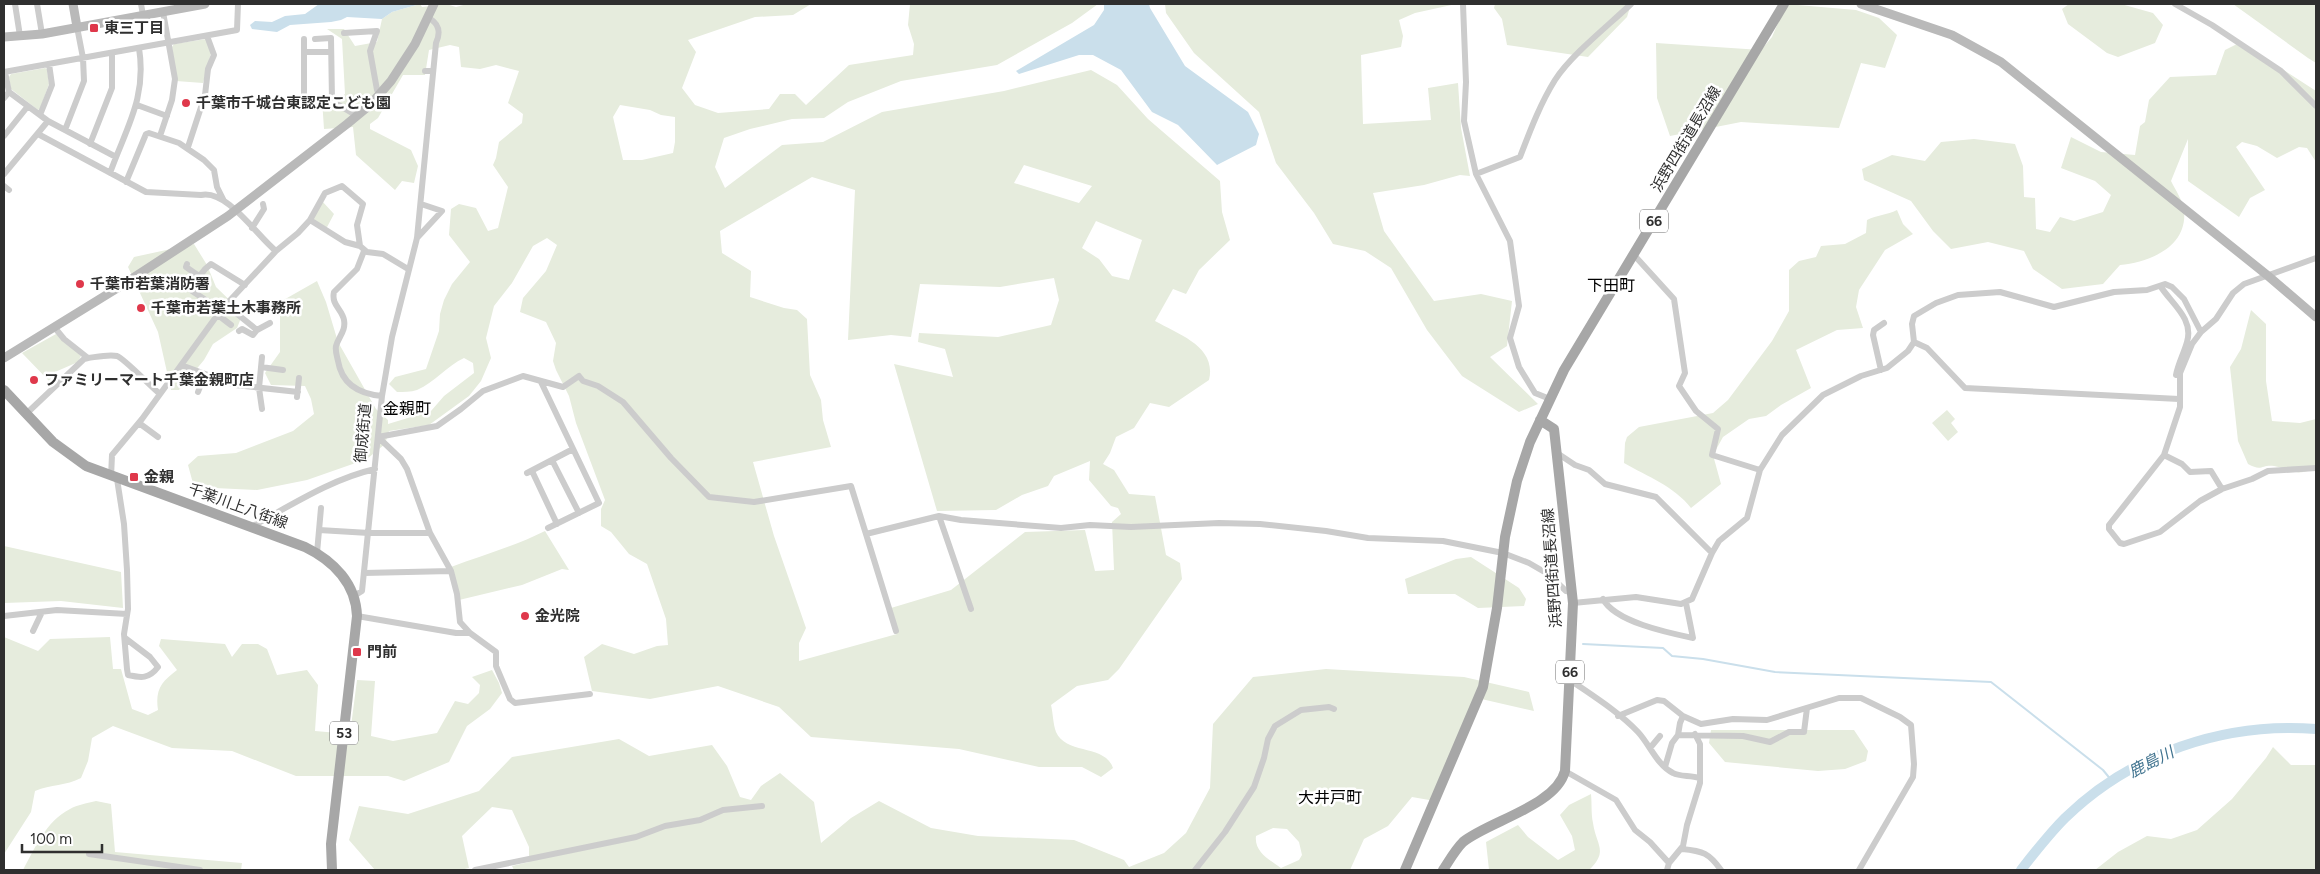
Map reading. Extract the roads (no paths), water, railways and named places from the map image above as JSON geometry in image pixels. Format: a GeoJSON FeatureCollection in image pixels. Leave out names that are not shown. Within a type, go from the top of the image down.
{"type":"FeatureCollection","features":[{"type":"Feature","properties":{"kind":"main road","name":"浜野四街道長沼線"},"geometry":{"type":"LineString","coordinates":[[1405,870],[1483,687],[1497,608],[1505,537],[1517,481],[1530,442],[1564,370],[1784,4]]}},
{"type":"Feature","properties":{"kind":"main road","name":"千葉川上八街線"},"geometry":{"type":"LineString","coordinates":[[4,390],[68,455],[86,466],[317,553],[338,569],[354,596]]}},
{"type":"Feature","properties":{"kind":"main road","name":"浜野四街道長沼線"},"geometry":{"type":"LineString","coordinates":[[1540,420],[1554,429],[1573,603],[1565,771]]}},
{"type":"Feature","properties":{"kind":"main road","name":"53"},"geometry":{"type":"LineString","coordinates":[[332,870],[331,844],[357,616],[354,596]]}},
{"type":"Feature","properties":{"kind":"main road"},"geometry":{"type":"LineString","coordinates":[[1444,870],[1463,843],[1528,808],[1557,785],[1565,771]]}},
{"type":"Feature","properties":{"kind":"street"},"geometry":{"type":"LineString","coordinates":[[15,4],[20,36]]}},
{"type":"Feature","properties":{"kind":"street"},"geometry":{"type":"LineString","coordinates":[[37,4],[42,34]]}},
{"type":"Feature","properties":{"kind":"street"},"geometry":{"type":"LineString","coordinates":[[65,130],[84,81],[83,58],[73,4]]}},
{"type":"Feature","properties":{"kind":"street"},"geometry":{"type":"LineString","coordinates":[[141,4],[143,15]]}},
{"type":"Feature","properties":{"kind":"street"},"geometry":{"type":"LineString","coordinates":[[4,37],[42,34],[206,4]]}},
{"type":"Feature","properties":{"kind":"street"},"geometry":{"type":"LineString","coordinates":[[116,157],[48,121],[9,92],[5,72],[237,30],[238,4]]}},
{"type":"Feature","properties":{"kind":"street"},"geometry":{"type":"LineString","coordinates":[[4,358],[55,328],[235,210],[357,116],[381,93],[407,58],[429,18],[434,4]]}},
{"type":"Feature","properties":{"kind":"street"},"geometry":{"type":"LineString","coordinates":[[1463,4],[1466,82],[1464,121],[1476,174],[1510,240],[1519,306],[1510,338],[1519,367],[1535,393],[1550,400]]}},
{"type":"Feature","properties":{"kind":"street"},"geometry":{"type":"LineString","coordinates":[[1476,174],[1520,157],[1537,112],[1556,78],[1584,48],[1631,4]]}},
{"type":"Feature","properties":{"kind":"street"},"geometry":{"type":"LineString","coordinates":[[1861,4],[1952,36],[2001,62],[2267,275],[2316,317]]}},
{"type":"Feature","properties":{"kind":"street"},"geometry":{"type":"LineString","coordinates":[[2175,4],[2212,25],[2281,71],[2316,106]]}},
{"type":"Feature","properties":{"kind":"street"},"geometry":{"type":"LineString","coordinates":[[160,136],[167,116],[175,79],[163,12]]}},
{"type":"Feature","properties":{"kind":"street","name":"御成街道"},"geometry":{"type":"LineString","coordinates":[[354,596],[362,591],[382,396],[392,336],[417,238],[433,71],[439,32],[437,24],[429,18]]}},
{"type":"Feature","properties":{"kind":"street"},"geometry":{"type":"LineString","coordinates":[[344,33],[377,31],[370,56],[377,90],[381,93]]}},
{"type":"Feature","properties":{"kind":"street"},"geometry":{"type":"LineString","coordinates":[[188,147],[205,95],[208,69],[214,55],[207,36]]}},
{"type":"Feature","properties":{"kind":"street"},"geometry":{"type":"LineString","coordinates":[[315,39],[330,38],[332,101]]}},
{"type":"Feature","properties":{"kind":"street"},"geometry":{"type":"LineString","coordinates":[[304,39],[304,104],[332,101],[357,116]]}},
{"type":"Feature","properties":{"kind":"street"},"geometry":{"type":"LineString","coordinates":[[110,173],[137,105],[142,75],[140,48]]}},
{"type":"Feature","properties":{"kind":"street"},"geometry":{"type":"LineString","coordinates":[[304,52],[331,52]]}},
{"type":"Feature","properties":{"kind":"street"},"geometry":{"type":"LineString","coordinates":[[90,144],[112,88],[112,53]]}},
{"type":"Feature","properties":{"kind":"street"},"geometry":{"type":"LineString","coordinates":[[40,115],[52,85],[48,64]]}},
{"type":"Feature","properties":{"kind":"street"},"geometry":{"type":"LineString","coordinates":[[425,71],[433,71]]}},
{"type":"Feature","properties":{"kind":"street"},"geometry":{"type":"LineString","coordinates":[[4,98],[9,92]]}},
{"type":"Feature","properties":{"kind":"street"},"geometry":{"type":"LineString","coordinates":[[137,105],[167,116]]}},
{"type":"Feature","properties":{"kind":"street"},"geometry":{"type":"LineString","coordinates":[[4,136],[28,106]]}},
{"type":"Feature","properties":{"kind":"street"},"geometry":{"type":"LineString","coordinates":[[4,174],[48,121]]}},
{"type":"Feature","properties":{"kind":"street"},"geometry":{"type":"LineString","coordinates":[[126,182],[146,134],[149,133],[188,147],[214,170],[217,187],[224,201]]}},
{"type":"Feature","properties":{"kind":"street"},"geometry":{"type":"LineString","coordinates":[[38,134],[146,192],[208,194],[224,201],[235,210],[263,241],[276,251]]}},
{"type":"Feature","properties":{"kind":"street"},"geometry":{"type":"LineString","coordinates":[[125,638],[158,667],[153,673],[142,678],[128,675],[125,638],[127,614],[125,535],[114,478],[112,455],[139,422],[222,310],[276,251],[298,233],[310,220],[326,193],[342,186],[364,204],[357,225],[362,249],[357,269],[334,292],[334,303],[344,321],[344,330],[336,345],[336,352],[341,374],[352,387],[382,396]]}},
{"type":"Feature","properties":{"kind":"street"},"geometry":{"type":"LineString","coordinates":[[252,228],[264,209],[263,204]]}},
{"type":"Feature","properties":{"kind":"street"},"geometry":{"type":"LineString","coordinates":[[417,238],[442,211],[421,204]]}},
{"type":"Feature","properties":{"kind":"street"},"geometry":{"type":"LineString","coordinates":[[310,220],[345,242],[362,249],[383,254],[408,270]]}},
{"type":"Feature","properties":{"kind":"street"},"geometry":{"type":"LineString","coordinates":[[1634,255],[1674,299],[1685,373],[1679,386],[1696,411],[1718,429],[1712,455],[1760,470]]}},
{"type":"Feature","properties":{"kind":"street"},"geometry":{"type":"LineString","coordinates":[[2316,258],[2267,275],[2238,288],[2216,319],[2201,332],[2187,355],[2180,373],[2180,407],[2164,455],[2109,525],[2108,530],[2120,543],[2160,532],[2200,501],[2222,490],[2271,470],[2316,468]]}},
{"type":"Feature","properties":{"kind":"street"},"geometry":{"type":"LineString","coordinates":[[187,264],[186,267],[199,276]]}},
{"type":"Feature","properties":{"kind":"street"},"geometry":{"type":"LineString","coordinates":[[245,285],[211,264],[199,276],[192,292],[257,330]]}},
{"type":"Feature","properties":{"kind":"street"},"geometry":{"type":"LineString","coordinates":[[1573,603],[1636,597],[1676,604],[1686,603],[1692,599],[1712,552],[1719,541],[1747,518],[1760,470],[1782,435],[1814,402],[1848,382],[1894,364],[1912,347],[1914,342],[1912,324],[1914,316],[1950,297],[2000,292],[2054,307],[2114,292],[2136,292],[2161,287],[2166,284],[2172,287],[2184,299],[2201,332]]}},
{"type":"Feature","properties":{"kind":"street"},"geometry":{"type":"LineString","coordinates":[[2161,287],[2184,317],[2187,324],[2188,339],[2176,373],[2180,387]]}},
{"type":"Feature","properties":{"kind":"street"},"geometry":{"type":"LineString","coordinates":[[222,310],[232,325]]}},
{"type":"Feature","properties":{"kind":"street"},"geometry":{"type":"LineString","coordinates":[[1881,370],[1874,330],[1884,323]]}},
{"type":"Feature","properties":{"kind":"street"},"geometry":{"type":"LineString","coordinates":[[239,331],[242,329],[252,335],[257,330],[270,324]]}},
{"type":"Feature","properties":{"kind":"street"},"geometry":{"type":"LineString","coordinates":[[55,328],[64,339],[88,358]]}},
{"type":"Feature","properties":{"kind":"street"},"geometry":{"type":"LineString","coordinates":[[1914,342],[1927,348],[1965,388],[2179,399]]}},
{"type":"Feature","properties":{"kind":"street"},"geometry":{"type":"LineString","coordinates":[[26,414],[84,359],[88,358],[116,356],[160,394]]}},
{"type":"Feature","properties":{"kind":"street"},"geometry":{"type":"LineString","coordinates":[[262,357],[259,388],[262,409]]}},
{"type":"Feature","properties":{"kind":"street"},"geometry":{"type":"LineString","coordinates":[[181,365],[235,385],[297,395],[299,378]]}},
{"type":"Feature","properties":{"kind":"street"},"geometry":{"type":"LineString","coordinates":[[261,367],[283,370]]}},
{"type":"Feature","properties":{"kind":"street"},"geometry":{"type":"LineString","coordinates":[[220,379],[222,371]]}},
{"type":"Feature","properties":{"kind":"street"},"geometry":{"type":"LineString","coordinates":[[198,392],[205,374]]}},
{"type":"Feature","properties":{"kind":"street"},"geometry":{"type":"LineString","coordinates":[[378,437],[437,426],[483,391],[523,376],[565,387],[579,376],[587,383],[607,391],[632,412],[696,485],[708,496],[715,499],[754,502],[851,486],[896,631]]}},
{"type":"Feature","properties":{"kind":"street"},"geometry":{"type":"LineString","coordinates":[[541,382],[599,504],[548,528]]}},
{"type":"Feature","properties":{"kind":"street"},"geometry":{"type":"LineString","coordinates":[[139,422],[158,437]]}},
{"type":"Feature","properties":{"kind":"street"},"geometry":{"type":"LineString","coordinates":[[378,437],[401,459],[407,469],[430,533],[451,570],[457,594],[460,622],[470,633],[496,652],[496,666],[510,699],[515,703],[590,694]]}},
{"type":"Feature","properties":{"kind":"street"},"geometry":{"type":"LineString","coordinates":[[558,524],[529,472],[573,449]]}},
{"type":"Feature","properties":{"kind":"street"},"geometry":{"type":"LineString","coordinates":[[1557,453],[1575,465],[1589,470],[1605,484],[1656,497],[1712,552]]}},
{"type":"Feature","properties":{"kind":"street"},"geometry":{"type":"LineString","coordinates":[[2164,455],[2182,464],[2190,472],[2210,471],[2222,490]]}},
{"type":"Feature","properties":{"kind":"street"},"geometry":{"type":"LineString","coordinates":[[552,460],[579,513]]}},
{"type":"Feature","properties":{"kind":"street"},"geometry":{"type":"LineString","coordinates":[[251,527],[337,482],[375,469]]}},
{"type":"Feature","properties":{"kind":"street"},"geometry":{"type":"LineString","coordinates":[[317,553],[321,508]]}},
{"type":"Feature","properties":{"kind":"street"},"geometry":{"type":"LineString","coordinates":[[866,534],[939,516],[961,520],[1061,528],[1240,522],[1368,538],[1443,541],[1503,553],[1529,562],[1548,574],[1566,591],[1571,592]]}},
{"type":"Feature","properties":{"kind":"street"},"geometry":{"type":"LineString","coordinates":[[939,516],[970,609]]}},
{"type":"Feature","properties":{"kind":"street"},"geometry":{"type":"LineString","coordinates":[[319,530],[369,533],[430,533]]}},
{"type":"Feature","properties":{"kind":"street"},"geometry":{"type":"LineString","coordinates":[[364,572],[451,570]]}},
{"type":"Feature","properties":{"kind":"street"},"geometry":{"type":"LineString","coordinates":[[1603,600],[1611,609],[1636,622],[1693,638],[1686,603]]}},
{"type":"Feature","properties":{"kind":"street"},"geometry":{"type":"LineString","coordinates":[[4,616],[68,611],[127,614]]}},
{"type":"Feature","properties":{"kind":"street"},"geometry":{"type":"LineString","coordinates":[[33,631],[42,612]]}},
{"type":"Feature","properties":{"kind":"street"},"geometry":{"type":"LineString","coordinates":[[12,622],[16,615]]}},
{"type":"Feature","properties":{"kind":"street"},"geometry":{"type":"LineString","coordinates":[[357,616],[456,633],[470,633]]}},
{"type":"Feature","properties":{"kind":"street"},"geometry":{"type":"LineString","coordinates":[[456,633],[484,644]]}},
{"type":"Feature","properties":{"kind":"street"},"geometry":{"type":"LineString","coordinates":[[1570,680],[1638,732],[1665,767],[1675,774],[1700,778]]}},
{"type":"Feature","properties":{"kind":"street"},"geometry":{"type":"LineString","coordinates":[[1618,716],[1657,700],[1664,702],[1684,716],[1701,724],[1733,719],[1758,722],[1839,698],[1861,698],[1900,717],[1911,725],[1913,777],[1859,870]]}},
{"type":"Feature","properties":{"kind":"street"},"geometry":{"type":"LineString","coordinates":[[1195,870],[1224,832],[1254,787],[1268,739],[1275,726],[1301,710],[1329,707],[1334,709]]}},
{"type":"Feature","properties":{"kind":"street"},"geometry":{"type":"LineString","coordinates":[[1678,735],[1742,736],[1770,742],[1789,732],[1804,732],[1807,708]]}},
{"type":"Feature","properties":{"kind":"street"},"geometry":{"type":"LineString","coordinates":[[1665,767],[1672,743],[1678,735],[1680,723],[1684,716]]}},
{"type":"Feature","properties":{"kind":"street"},"geometry":{"type":"LineString","coordinates":[[1565,771],[1616,800],[1636,830],[1650,842],[1668,867],[1682,849],[1700,783],[1700,744],[1696,734]]}},
{"type":"Feature","properties":{"kind":"street"},"geometry":{"type":"LineString","coordinates":[[1650,748],[1660,736]]}},
{"type":"Feature","properties":{"kind":"street"},"geometry":{"type":"LineString","coordinates":[[475,870],[636,837],[665,826],[700,820],[722,810],[762,806]]}},
{"type":"Feature","properties":{"kind":"street"},"geometry":{"type":"LineString","coordinates":[[1682,849],[1698,850],[1712,856],[1722,870]]}},
{"type":"Feature","properties":{"kind":"street"},"geometry":{"type":"LineString","coordinates":[[89,854],[200,870]]}},
{"type":"Feature","properties":{"kind":"water"},"geometry":{"type":"Polygon","coordinates":[[[319,4],[420,4],[392,12],[382,19],[347,17],[331,22],[290,25],[277,32],[252,29],[250,25],[255,21],[272,22],[285,16],[305,14],[319,4]]]}},
{"type":"Feature","properties":{"kind":"water"},"geometry":{"type":"Polygon","coordinates":[[[1104,4],[1149,4],[1185,66],[1248,112],[1259,134],[1256,145],[1217,165],[1178,125],[1152,112],[1121,70],[1093,55],[1079,55],[1019,74],[1016,71],[1094,25],[1104,10],[1104,4]]]}},
{"type":"Feature","properties":{"kind":"waterway"},"geometry":{"type":"LineString","coordinates":[[1583,644],[1663,648],[1672,656],[1703,659],[1775,672],[1991,682],[2103,770],[2112,781]]}},
{"type":"Feature","properties":{"kind":"waterway","name":"鹿島川"},"geometry":{"type":"LineString","coordinates":[[2021,870],[2059,824],[2091,795],[2150,759],[2181,746],[2247,731],[2282,728],[2316,729]]}},
{"type":"Feature","properties":{"kind":"place","name":"東三丁目"},"geometry":{"type":"Point","coordinates":[94,28]}},
{"type":"Feature","properties":{"kind":"place","name":"千葉市千城台東認定こども園"},"geometry":{"type":"Point","coordinates":[186,103]}},
{"type":"Feature","properties":{"kind":"place","name":"千葉市若葉消防署"},"geometry":{"type":"Point","coordinates":[80,284]}},
{"type":"Feature","properties":{"kind":"place","name":"千葉市若葉土木事務所"},"geometry":{"type":"Point","coordinates":[141,308]}},
{"type":"Feature","properties":{"kind":"place","name":"ファミリーマート千葉金親町店"},"geometry":{"type":"Point","coordinates":[34,380]}},
{"type":"Feature","properties":{"kind":"place","name":"金親"},"geometry":{"type":"Point","coordinates":[134,477]}},
{"type":"Feature","properties":{"kind":"place","name":"金光院"},"geometry":{"type":"Point","coordinates":[525,616]}},
{"type":"Feature","properties":{"kind":"place","name":"門前"},"geometry":{"type":"Point","coordinates":[357,652]}},
{"type":"Feature","properties":{"kind":"district","name":"下田町"},"geometry":{"type":"Point","coordinates":[1611,285]}},
{"type":"Feature","properties":{"kind":"district","name":"金親町"},"geometry":{"type":"Point","coordinates":[407,408]}},
{"type":"Feature","properties":{"kind":"district","name":"大井戸町"},"geometry":{"type":"Point","coordinates":[1330,797]}}]}
